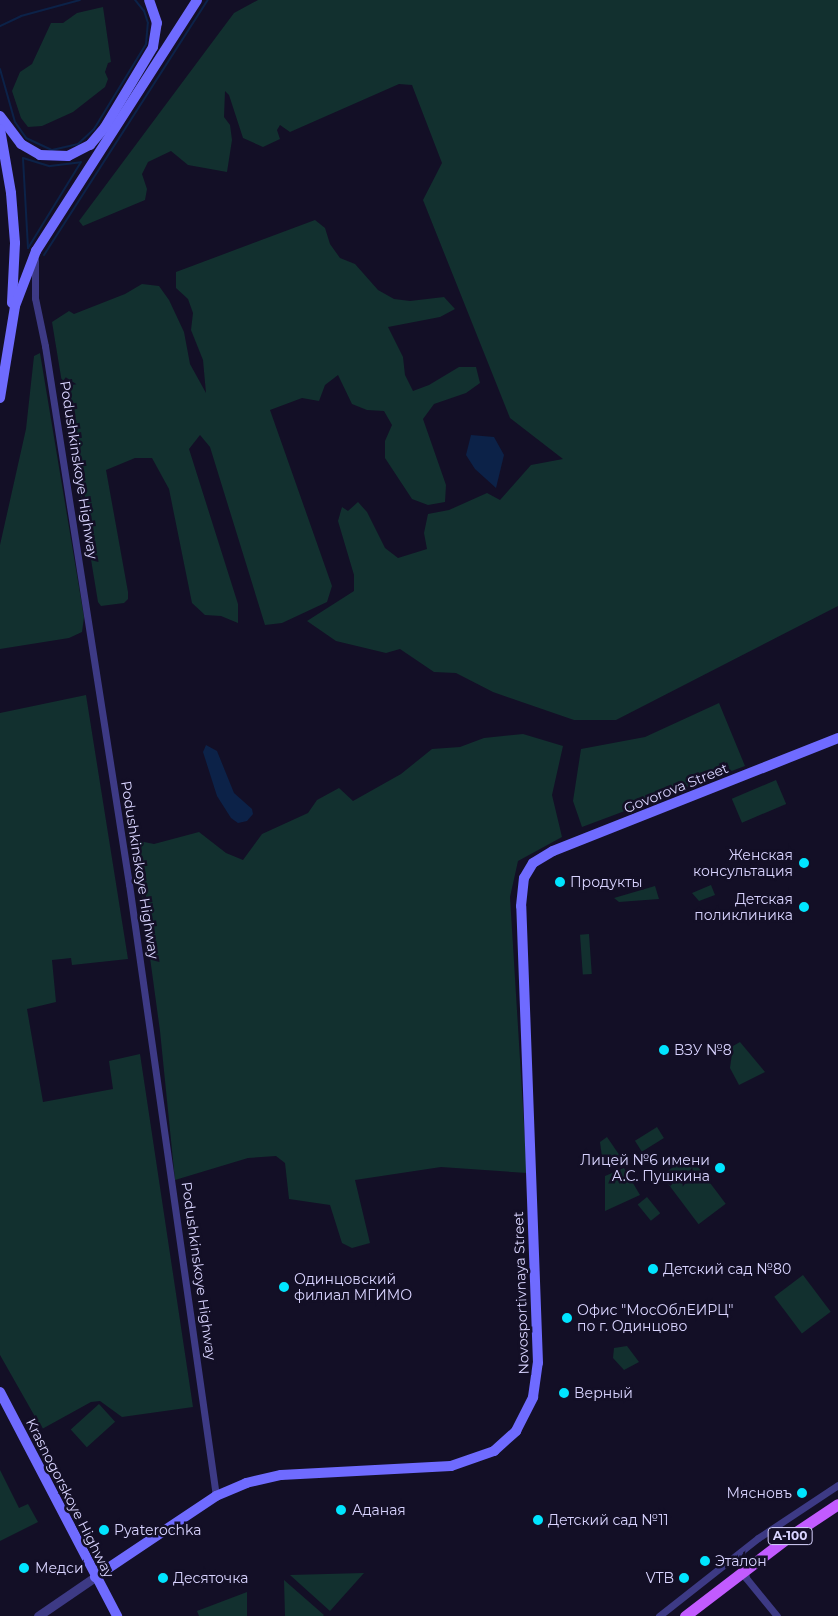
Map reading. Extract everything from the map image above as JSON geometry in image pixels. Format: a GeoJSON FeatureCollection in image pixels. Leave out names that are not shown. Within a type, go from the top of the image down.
{"type":"FeatureCollection","features":[{"type":"Feature","properties":{"kind":"main road"},"geometry":{"type":"LineString","coordinates":[[0,116],[20,144],[40,155],[68,156],[90,145],[105,127],[153,47],[157,23],[149,0]]}},
{"type":"Feature","properties":{"kind":"main road"},"geometry":{"type":"LineString","coordinates":[[0,398],[10,331],[20,289],[36,250],[197,0]]}},
{"type":"Feature","properties":{"kind":"main road"},"geometry":{"type":"LineString","coordinates":[[0,129],[15,243],[10,331]]}},
{"type":"Feature","properties":{"kind":"main road","name":"Govorova Street"},"geometry":{"type":"LineString","coordinates":[[528,870],[541,857],[553,851],[838,738]]}},
{"type":"Feature","properties":{"kind":"main road","name":"Novosportivnaya Street"},"geometry":{"type":"LineString","coordinates":[[95,1577],[216,1496],[266,1476],[467,1463],[494,1451],[523,1422],[533,1397],[538,1363],[521,906],[522,886],[528,870]]}},
{"type":"Feature","properties":{"kind":"main road","name":"Krasnogorskoye Highway"},"geometry":{"type":"LineString","coordinates":[[0,1392],[116,1616]]}},
{"type":"Feature","properties":{"kind":"main road","name":"А-100"},"geometry":{"type":"LineString","coordinates":[[698,1616],[745,1574],[838,1504]]}},
{"type":"Feature","properties":{"kind":"main road","name":"А-100"},"geometry":{"type":"LineString","coordinates":[[685,1616],[838,1513]]}},
{"type":"Feature","properties":{"kind":"street","name":"Podushkinskoye Highway"},"geometry":{"type":"LineString","coordinates":[[36,250],[34,298],[47,355],[134,923],[216,1496]]}},
{"type":"Feature","properties":{"kind":"street"},"geometry":{"type":"LineString","coordinates":[[659,1616],[741,1552],[838,1485]]}},
{"type":"Feature","properties":{"kind":"street"},"geometry":{"type":"LineString","coordinates":[[741,1552],[745,1574],[777,1616]]}},
{"type":"Feature","properties":{"kind":"street"},"geometry":{"type":"LineString","coordinates":[[38,1616],[95,1577]]}},
{"type":"Feature","properties":{"kind":"green space"},"geometry":{"type":"Polygon","coordinates":[[[258,0],[838,0],[838,606],[616,720],[574,720],[493,692],[456,673],[434,672],[400,649],[386,653],[336,641],[307,621],[354,591],[354,575],[338,521],[342,507],[348,511],[358,502],[367,512],[385,548],[398,558],[427,549],[424,533],[428,514],[449,510],[487,493],[500,500],[531,465],[563,459],[510,418],[423,200],[442,163],[412,85],[399,84],[290,132],[280,125],[277,130],[280,139],[263,147],[243,138],[229,95],[225,91],[224,117],[230,125],[232,140],[227,172],[188,165],[171,151],[148,162],[142,174],[147,189],[145,200],[83,226],[79,221],[234,13],[258,0]]]}},
{"type":"Feature","properties":{"kind":"green space"},"geometry":{"type":"Polygon","coordinates":[[[103,7],[111,62],[108,63],[105,72],[108,79],[105,87],[73,112],[42,126],[28,127],[21,118],[12,91],[20,72],[32,64],[51,23],[63,23],[77,13],[103,7]]]}},
{"type":"Feature","properties":{"kind":"green space"},"geometry":{"type":"Polygon","coordinates":[[[315,220],[325,228],[330,244],[340,258],[355,264],[378,290],[394,299],[410,301],[444,297],[455,309],[440,317],[388,327],[403,357],[405,375],[413,391],[429,385],[459,367],[476,367],[480,383],[466,393],[434,404],[423,419],[446,485],[445,502],[428,505],[412,499],[385,458],[385,441],[392,425],[384,411],[367,410],[352,404],[338,375],[325,385],[319,401],[302,398],[270,410],[332,586],[327,602],[282,623],[265,625],[210,447],[200,435],[189,449],[238,604],[238,623],[221,616],[205,615],[192,603],[169,489],[152,458],[135,458],[106,470],[128,599],[124,603],[101,606],[98,602],[52,322],[69,311],[74,314],[125,294],[142,284],[159,286],[169,300],[184,332],[190,364],[206,393],[203,360],[191,330],[193,313],[188,299],[176,288],[176,272],[315,220]]]}},
{"type":"Feature","properties":{"kind":"green space"},"geometry":{"type":"Polygon","coordinates":[[[40,353],[84,617],[82,632],[69,638],[0,649],[0,545],[26,429],[34,356],[40,353]]]}},
{"type":"Feature","properties":{"kind":"green space"},"geometry":{"type":"Polygon","coordinates":[[[86,695],[128,959],[72,965],[71,958],[52,960],[56,1002],[27,1009],[43,1102],[113,1089],[109,1061],[140,1054],[193,1407],[122,1417],[100,1401],[91,1402],[42,1429],[0,1355],[0,713],[86,695]]]}},
{"type":"Feature","properties":{"kind":"green space"},"geometry":{"type":"Polygon","coordinates":[[[719,703],[745,766],[582,827],[573,801],[581,749],[645,737],[719,703]]]}},
{"type":"Feature","properties":{"kind":"green space"},"geometry":{"type":"Polygon","coordinates":[[[523,734],[563,746],[552,795],[562,837],[518,861],[510,897],[527,1173],[441,1167],[355,1180],[370,1243],[352,1248],[342,1243],[330,1205],[289,1199],[285,1163],[276,1156],[248,1158],[175,1180],[160,1031],[134,840],[154,844],[199,832],[226,853],[243,860],[262,834],[308,813],[317,800],[339,788],[353,801],[401,774],[432,749],[460,747],[484,738],[523,734]]]}},
{"type":"Feature","properties":{"kind":"green space"},"geometry":{"type":"Polygon","coordinates":[[[776,780],[786,804],[742,823],[732,799],[776,780]]]}},
{"type":"Feature","properties":{"kind":"green space"},"geometry":{"type":"Polygon","coordinates":[[[711,885],[715,895],[699,901],[692,893],[711,885]]]}},
{"type":"Feature","properties":{"kind":"green space"},"geometry":{"type":"Polygon","coordinates":[[[655,886],[659,899],[619,902],[614,898],[655,886]]]}},
{"type":"Feature","properties":{"kind":"green space"},"geometry":{"type":"Polygon","coordinates":[[[589,934],[592,974],[583,975],[580,935],[589,934]]]}},
{"type":"Feature","properties":{"kind":"green space"},"geometry":{"type":"Polygon","coordinates":[[[740,1042],[765,1072],[739,1085],[730,1068],[733,1046],[740,1042]]]}},
{"type":"Feature","properties":{"kind":"green space"},"geometry":{"type":"Polygon","coordinates":[[[657,1127],[664,1138],[642,1152],[635,1141],[657,1127]]]}},
{"type":"Feature","properties":{"kind":"green space"},"geometry":{"type":"Polygon","coordinates":[[[607,1137],[620,1156],[603,1164],[600,1142],[607,1137]]]}},
{"type":"Feature","properties":{"kind":"green space"},"geometry":{"type":"Polygon","coordinates":[[[689,1155],[726,1204],[699,1224],[662,1175],[689,1155]]]}},
{"type":"Feature","properties":{"kind":"green space"},"geometry":{"type":"Polygon","coordinates":[[[624,1168],[640,1195],[605,1211],[605,1176],[624,1168]]]}},
{"type":"Feature","properties":{"kind":"green space"},"geometry":{"type":"Polygon","coordinates":[[[647,1197],[660,1213],[651,1221],[638,1205],[647,1197]]]}},
{"type":"Feature","properties":{"kind":"green space"},"geometry":{"type":"Polygon","coordinates":[[[803,1275],[831,1312],[802,1333],[774,1297],[803,1275]]]}},
{"type":"Feature","properties":{"kind":"green space"},"geometry":{"type":"Polygon","coordinates":[[[627,1346],[639,1362],[624,1370],[613,1358],[614,1348],[627,1346]]]}},
{"type":"Feature","properties":{"kind":"green space"},"geometry":{"type":"Polygon","coordinates":[[[99,1404],[115,1422],[87,1447],[71,1429],[99,1404]]]}},
{"type":"Feature","properties":{"kind":"green space"},"geometry":{"type":"Polygon","coordinates":[[[0,1470],[19,1508],[28,1504],[38,1522],[0,1541],[0,1470]]]}},
{"type":"Feature","properties":{"kind":"green space"},"geometry":{"type":"Polygon","coordinates":[[[364,1573],[330,1611],[290,1575],[364,1573]]]}},
{"type":"Feature","properties":{"kind":"green space"},"geometry":{"type":"Polygon","coordinates":[[[284,1580],[324,1615],[285,1616],[284,1580]]]}},
{"type":"Feature","properties":{"kind":"green space"},"geometry":{"type":"Polygon","coordinates":[[[247,1592],[247,1616],[199,1616],[197,1611],[247,1592]]]}},
{"type":"Feature","properties":{"kind":"water"},"geometry":{"type":"Polygon","coordinates":[[[471,435],[494,437],[504,455],[496,488],[475,469],[466,455],[471,435]]]}},
{"type":"Feature","properties":{"kind":"water"},"geometry":{"type":"Polygon","coordinates":[[[206,745],[217,751],[234,793],[252,809],[253,814],[247,821],[238,823],[231,818],[217,796],[203,752],[206,745]]]}},
{"type":"Feature","properties":{"kind":"waterway"},"geometry":{"type":"LineString","coordinates":[[0,26],[21,16],[80,0]]}},
{"type":"Feature","properties":{"kind":"waterway"},"geometry":{"type":"LineString","coordinates":[[0,69],[15,122],[26,138],[52,150],[78,144],[94,129],[146,44],[148,23],[144,11],[135,0]]}},
{"type":"Feature","properties":{"kind":"waterway"},"geometry":{"type":"LineString","coordinates":[[44,255],[208,0]]}},
{"type":"Feature","properties":{"kind":"waterway"},"geometry":{"type":"LineString","coordinates":[[23,158],[50,166],[81,162],[28,248],[23,158]]}},
{"type":"Feature","properties":{"kind":"place","name":"Женская консультация"},"geometry":{"type":"Point","coordinates":[804,863]}},
{"type":"Feature","properties":{"kind":"place","name":"Продукты"},"geometry":{"type":"Point","coordinates":[560,882]}},
{"type":"Feature","properties":{"kind":"place","name":"Детская поликлиника"},"geometry":{"type":"Point","coordinates":[804,907]}},
{"type":"Feature","properties":{"kind":"place","name":"ВЗУ №8"},"geometry":{"type":"Point","coordinates":[664,1050]}},
{"type":"Feature","properties":{"kind":"place","name":"Лицей №6 имени А.С. Пушкина"},"geometry":{"type":"Point","coordinates":[720,1168]}},
{"type":"Feature","properties":{"kind":"place","name":"Детский сад №80"},"geometry":{"type":"Point","coordinates":[653,1269]}},
{"type":"Feature","properties":{"kind":"place","name":"Одинцовский филиал МГИМО"},"geometry":{"type":"Point","coordinates":[284,1287]}},
{"type":"Feature","properties":{"kind":"place","name":"Офис \"МосОблЕИРЦ\" по г. Одинцово"},"geometry":{"type":"Point","coordinates":[567,1318]}},
{"type":"Feature","properties":{"kind":"place","name":"Верный"},"geometry":{"type":"Point","coordinates":[564,1393]}},
{"type":"Feature","properties":{"kind":"place","name":"Мясновъ"},"geometry":{"type":"Point","coordinates":[802,1493]}},
{"type":"Feature","properties":{"kind":"place","name":"Аданая"},"geometry":{"type":"Point","coordinates":[341,1510]}},
{"type":"Feature","properties":{"kind":"place","name":"Детский сад №11"},"geometry":{"type":"Point","coordinates":[538,1520]}},
{"type":"Feature","properties":{"kind":"place","name":"Pyaterochka"},"geometry":{"type":"Point","coordinates":[104,1530]}},
{"type":"Feature","properties":{"kind":"place","name":"Эталон"},"geometry":{"type":"Point","coordinates":[705,1561]}},
{"type":"Feature","properties":{"kind":"place","name":"Медси"},"geometry":{"type":"Point","coordinates":[24,1568]}},
{"type":"Feature","properties":{"kind":"place","name":"Десяточка"},"geometry":{"type":"Point","coordinates":[163,1578]}},
{"type":"Feature","properties":{"kind":"place","name":"VTB"},"geometry":{"type":"Point","coordinates":[684,1578]}}]}
